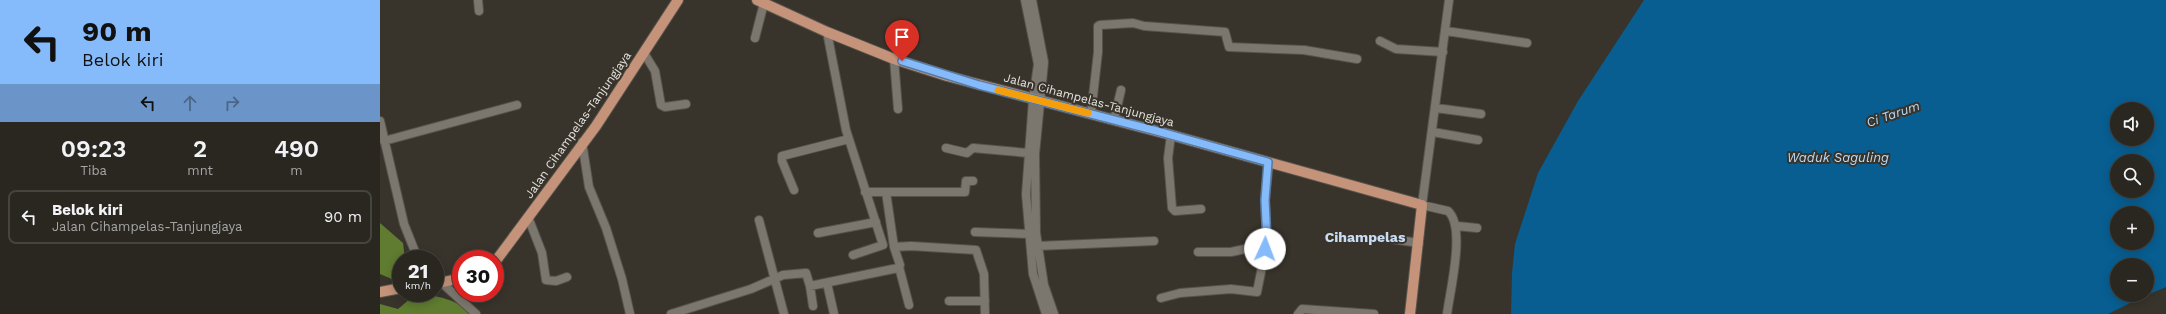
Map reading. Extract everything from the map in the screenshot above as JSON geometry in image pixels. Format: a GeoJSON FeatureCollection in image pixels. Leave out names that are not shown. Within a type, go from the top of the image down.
{"type":"FeatureCollection","features":[{"type":"Feature","properties":{"kind":"main road","name":"Jalan Cihampelas-Tanjungjaya"},"geometry":{"type":"LineString","coordinates":[[504,250],[582,142],[596,126],[678,0]]}},
{"type":"Feature","properties":{"kind":"main road","name":"Jalan Cihampelas-Tanjungjaya"},"geometry":{"type":"LineString","coordinates":[[760,2],[827,32],[894,59],[1037,101],[1171,135],[1422,205]]}},
{"type":"Feature","properties":{"kind":"main road"},"geometry":{"type":"LineString","coordinates":[[1410,314],[1422,205]]}},
{"type":"Feature","properties":{"kind":"main road"},"geometry":{"type":"LineString","coordinates":[[380,292],[392,290]]}},
{"type":"Feature","properties":{"kind":"street"},"geometry":{"type":"LineString","coordinates":[[478,0],[479,11]]}},
{"type":"Feature","properties":{"kind":"street"},"geometry":{"type":"LineString","coordinates":[[1025,0],[1038,58],[1035,154],[1030,194],[1037,246],[1037,274],[1054,314]]}},
{"type":"Feature","properties":{"kind":"street"},"geometry":{"type":"LineString","coordinates":[[1032,0],[1044,62],[1028,153],[1030,194],[1029,234],[1046,314]]}},
{"type":"Feature","properties":{"kind":"street"},"geometry":{"type":"LineString","coordinates":[[1447,314],[1457,241],[1457,226],[1448,211],[1422,205],[1433,132],[1449,0]]}},
{"type":"Feature","properties":{"kind":"street"},"geometry":{"type":"LineString","coordinates":[[754,38],[760,2]]}},
{"type":"Feature","properties":{"kind":"street"},"geometry":{"type":"LineString","coordinates":[[1091,114],[1098,52],[1098,26],[1100,25],[1133,23],[1144,26],[1226,32],[1228,47],[1304,50],[1357,59]]}},
{"type":"Feature","properties":{"kind":"street"},"geometry":{"type":"LineString","coordinates":[[1446,31],[1527,43]]}},
{"type":"Feature","properties":{"kind":"street"},"geometry":{"type":"LineString","coordinates":[[827,32],[849,139],[865,192],[884,246],[853,255]]}},
{"type":"Feature","properties":{"kind":"street"},"geometry":{"type":"LineString","coordinates":[[1380,40],[1396,49],[1443,52]]}},
{"type":"Feature","properties":{"kind":"street"},"geometry":{"type":"LineString","coordinates":[[644,53],[655,71],[661,105],[665,107],[686,104]]}},
{"type":"Feature","properties":{"kind":"street"},"geometry":{"type":"LineString","coordinates":[[894,59],[898,109]]}},
{"type":"Feature","properties":{"kind":"street"},"geometry":{"type":"LineString","coordinates":[[1114,120],[1121,90]]}},
{"type":"Feature","properties":{"kind":"street"},"geometry":{"type":"LineString","coordinates":[[384,141],[517,104]]}},
{"type":"Feature","properties":{"kind":"street"},"geometry":{"type":"LineString","coordinates":[[1436,108],[1481,114]]}},
{"type":"Feature","properties":{"kind":"street"},"geometry":{"type":"LineString","coordinates":[[380,120],[404,224],[414,250]]}},
{"type":"Feature","properties":{"kind":"street"},"geometry":{"type":"LineString","coordinates":[[1433,132],[1478,140]]}},
{"type":"Feature","properties":{"kind":"street"},"geometry":{"type":"LineString","coordinates":[[1171,135],[1168,158],[1172,208],[1175,211],[1201,209]]}},
{"type":"Feature","properties":{"kind":"street"},"geometry":{"type":"LineString","coordinates":[[794,190],[782,161],[782,156],[849,139]]}},
{"type":"Feature","properties":{"kind":"street"},"geometry":{"type":"LineString","coordinates":[[582,142],[589,187],[606,228],[622,279],[630,314]]}},
{"type":"Feature","properties":{"kind":"street"},"geometry":{"type":"LineString","coordinates":[[946,148],[968,153],[972,148],[1028,153]]}},
{"type":"Feature","properties":{"kind":"street"},"geometry":{"type":"LineString","coordinates":[[1161,298],[1180,293],[1231,290],[1257,292],[1267,242],[1265,200],[1268,162]]}},
{"type":"Feature","properties":{"kind":"street"},"geometry":{"type":"LineString","coordinates":[[865,192],[965,192],[966,181],[972,181]]}},
{"type":"Feature","properties":{"kind":"street"},"geometry":{"type":"LineString","coordinates":[[886,192],[894,247],[909,305]]}},
{"type":"Feature","properties":{"kind":"street"},"geometry":{"type":"LineString","coordinates":[[528,217],[542,253],[546,280],[556,282],[567,276]]}},
{"type":"Feature","properties":{"kind":"street"},"geometry":{"type":"LineString","coordinates":[[759,220],[784,314]]}},
{"type":"Feature","properties":{"kind":"street"},"geometry":{"type":"LineString","coordinates":[[818,233],[876,222]]}},
{"type":"Feature","properties":{"kind":"street"},"geometry":{"type":"LineString","coordinates":[[1457,226],[1477,228]]}},
{"type":"Feature","properties":{"kind":"street"},"geometry":{"type":"LineString","coordinates":[[975,232],[1029,234]]}},
{"type":"Feature","properties":{"kind":"street"},"geometry":{"type":"LineString","coordinates":[[1392,239],[1418,243]]}},
{"type":"Feature","properties":{"kind":"street"},"geometry":{"type":"LineString","coordinates":[[1037,246],[1154,242]]}},
{"type":"Feature","properties":{"kind":"street"},"geometry":{"type":"LineString","coordinates":[[894,247],[911,246],[976,250],[982,266],[985,314]]}},
{"type":"Feature","properties":{"kind":"street"},"geometry":{"type":"LineString","coordinates":[[1198,252],[1231,252],[1245,249],[1265,249]]}},
{"type":"Feature","properties":{"kind":"street"},"geometry":{"type":"LineString","coordinates":[[810,286],[899,267]]}},
{"type":"Feature","properties":{"kind":"street"},"geometry":{"type":"LineString","coordinates":[[673,314],[751,290],[783,275],[806,273],[810,286],[813,306]]}},
{"type":"Feature","properties":{"kind":"street"},"geometry":{"type":"LineString","coordinates":[[827,283],[834,314]]}},
{"type":"Feature","properties":{"kind":"street"},"geometry":{"type":"LineString","coordinates":[[444,288],[476,314]]}},
{"type":"Feature","properties":{"kind":"street"},"geometry":{"type":"LineString","coordinates":[[949,301],[985,301]]}},
{"type":"Feature","properties":{"kind":"street"},"geometry":{"type":"LineString","coordinates":[[1298,314],[1302,309],[1374,314]]}},
{"type":"Feature","properties":{"kind":"green space"},"geometry":{"type":"Polygon","coordinates":[[[380,223],[403,243],[404,250],[392,250],[392,279],[380,274],[380,223]]]}},
{"type":"Feature","properties":{"kind":"green space"},"geometry":{"type":"Polygon","coordinates":[[[444,298],[459,305],[469,314],[380,314],[380,304],[398,309],[406,302],[444,302],[444,298]]]}},
{"type":"Feature","properties":{"kind":"water","name":"Waduk Saguling"},"geometry":{"type":"Polygon","coordinates":[[[1644,0],[2166,0],[2166,287],[2154,292],[2154,258],[2110,258],[2110,302],[2132,302],[2108,314],[1511,314],[1512,273],[1515,244],[1538,173],[1578,101],[1644,0]]]}},
{"type":"Feature","properties":{"kind":"slow traffic"},"geometry":{"type":"LineString","coordinates":[[998,90],[1088,113]]}},
{"type":"Feature","properties":{"kind":"district","name":"Cihampelas"},"geometry":{"type":"Point","coordinates":[1365,237]}},
{"type":"Feature","properties":{"kind":"route"},"geometry":{"type":"LineString","coordinates":[[902,61],[979,85],[1157,131],[1268,162],[1265,200],[1267,242],[1265,249]]}},
{"type":"Feature","properties":{"kind":"water label","name":"Ci Tarum"},"geometry":{"type":"Point","coordinates":[1893,114]}}]}
